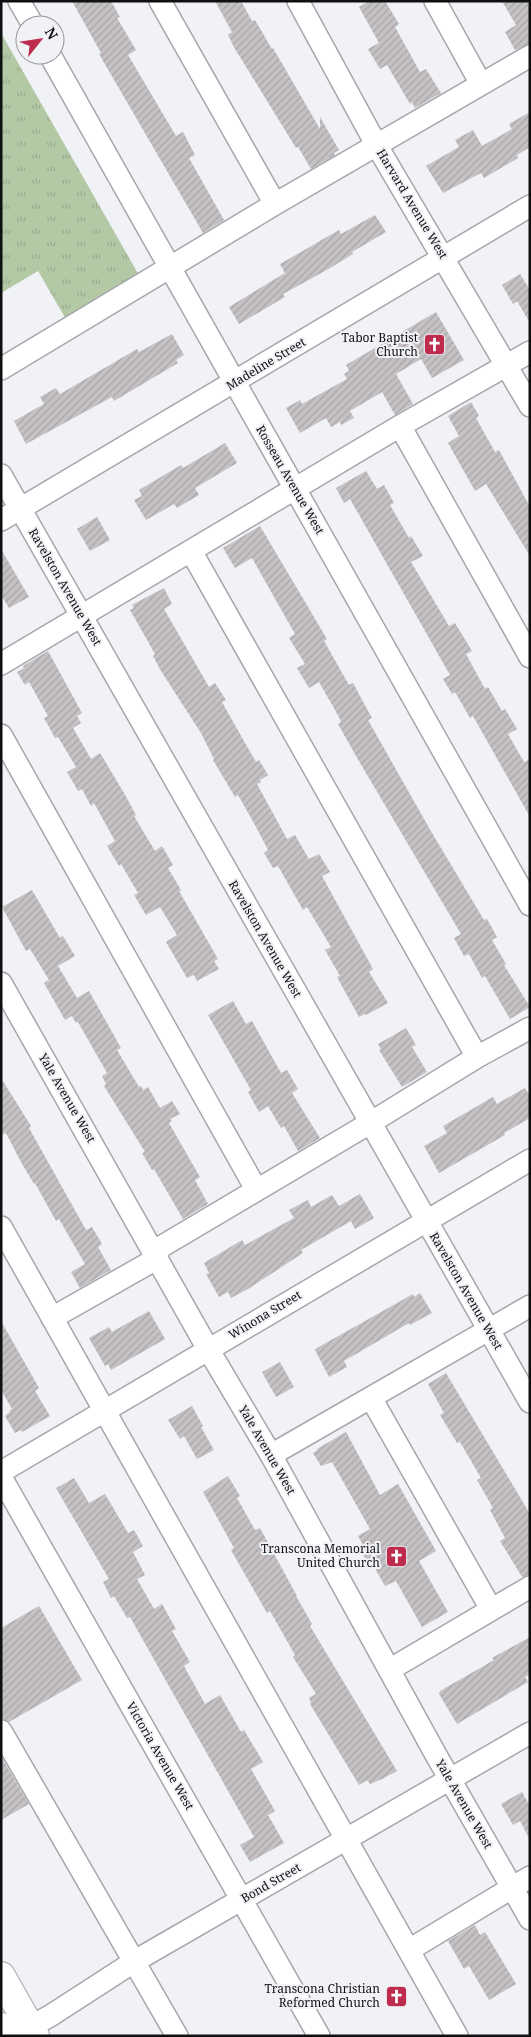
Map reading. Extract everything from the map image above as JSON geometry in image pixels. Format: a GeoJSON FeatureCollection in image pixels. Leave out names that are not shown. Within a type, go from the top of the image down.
{"type":"FeatureCollection","features":[{"type":"Feature","properties":{"kind":"main road"},"geometry":{"type":"LineString","coordinates":[[1,1976],[21,2033]]}},
{"type":"Feature","properties":{"kind":"main road"},"geometry":{"type":"LineString","coordinates":[[1,2027],[21,2033]]}},
{"type":"Feature","properties":{"kind":"street"},"geometry":{"type":"LineString","coordinates":[[19,1],[27,15]]}},
{"type":"Feature","properties":{"kind":"street"},"geometry":{"type":"LineString","coordinates":[[160,1],[275,204]]}},
{"type":"Feature","properties":{"kind":"street","name":"Harvard Avenue West"},"geometry":{"type":"LineString","coordinates":[[298,1],[377,146],[530,406]]}},
{"type":"Feature","properties":{"kind":"street"},"geometry":{"type":"LineString","coordinates":[[435,1],[482,84]]}},
{"type":"Feature","properties":{"kind":"street"},"geometry":{"type":"LineString","coordinates":[[1,369],[275,204],[530,56]]}},
{"type":"Feature","properties":{"kind":"street","name":"Rosseau Avenue West"},"geometry":{"type":"LineString","coordinates":[[56,65],[530,905]]}},
{"type":"Feature","properties":{"kind":"street","name":"Madeline Street"},"geometry":{"type":"LineString","coordinates":[[1,520],[530,206]]}},
{"type":"Feature","properties":{"kind":"street"},"geometry":{"type":"LineString","coordinates":[[1,664],[400,426],[530,352]]}},
{"type":"Feature","properties":{"kind":"street"},"geometry":{"type":"LineString","coordinates":[[400,426],[530,657]]}},
{"type":"Feature","properties":{"kind":"street","name":"Ravelston Avenue West"},"geometry":{"type":"LineString","coordinates":[[1,475],[530,1402]]}},
{"type":"Feature","properties":{"kind":"street"},"geometry":{"type":"LineString","coordinates":[[191,551],[477,1057]]}},
{"type":"Feature","properties":{"kind":"street"},"geometry":{"type":"LineString","coordinates":[[1,735],[256,1189]]}},
{"type":"Feature","properties":{"kind":"street","name":"Yale Avenue West"},"geometry":{"type":"LineString","coordinates":[[1,983],[156,1254],[208,1349],[271,1455],[450,1780],[521,1882],[530,1919]]}},
{"type":"Feature","properties":{"kind":"street"},"geometry":{"type":"LineString","coordinates":[[52,1318],[256,1189],[370,1123],[477,1057],[530,1028]]}},
{"type":"Feature","properties":{"kind":"street","name":"Winona Street"},"geometry":{"type":"LineString","coordinates":[[1,1472],[530,1160]]}},
{"type":"Feature","properties":{"kind":"street"},"geometry":{"type":"LineString","coordinates":[[1,1227],[457,2036]]}},
{"type":"Feature","properties":{"kind":"street"},"geometry":{"type":"LineString","coordinates":[[271,1455],[530,1306]]}},
{"type":"Feature","properties":{"kind":"street"},"geometry":{"type":"LineString","coordinates":[[370,1398],[491,1609]]}},
{"type":"Feature","properties":{"kind":"street","name":"Victoria Avenue West"},"geometry":{"type":"LineString","coordinates":[[1,1477],[319,2036]]}},
{"type":"Feature","properties":{"kind":"street"},"geometry":{"type":"LineString","coordinates":[[389,1670],[530,1587]]}},
{"type":"Feature","properties":{"kind":"street"},"geometry":{"type":"LineString","coordinates":[[1,1731],[177,2036]]}},
{"type":"Feature","properties":{"kind":"street","name":"Bond Street"},"geometry":{"type":"LineString","coordinates":[[21,2033],[135,1961],[530,1733]]}},
{"type":"Feature","properties":{"kind":"street"},"geometry":{"type":"LineString","coordinates":[[409,1950],[521,1882]]}},
{"type":"Feature","properties":{"kind":"green space"},"geometry":{"type":"Polygon","coordinates":[[[1,33],[15,58],[15,65],[19,65],[140,277],[67,321],[38,271],[1,293],[1,33]]]}},
{"type":"Feature","properties":{"kind":"building"},"geometry":{"type":"Polygon","coordinates":[[[72,1],[111,1],[120,17],[117,18],[136,50],[128,55],[176,136],[183,132],[195,155],[189,158],[224,220],[203,233],[99,54],[101,53],[72,1]]]}},
{"type":"Feature","properties":{"kind":"building"},"geometry":{"type":"Polygon","coordinates":[[[215,1],[241,1],[252,21],[255,20],[273,48],[320,129],[320,117],[339,150],[334,153],[335,155],[311,169],[235,49],[228,35],[232,32],[215,1]]]}},
{"type":"Feature","properties":{"kind":"building"},"geometry":{"type":"Polygon","coordinates":[[[369,1],[385,1],[399,24],[395,27],[420,72],[426,69],[441,93],[415,108],[412,102],[410,104],[387,65],[380,69],[368,49],[379,43],[359,7],[369,1]]]}},
{"type":"Feature","properties":{"kind":"building"},"geometry":{"type":"Polygon","coordinates":[[[502,1],[527,1],[530,7],[530,44],[515,50],[505,32],[516,25],[502,1]]]}},
{"type":"Feature","properties":{"kind":"building"},"geometry":{"type":"Polygon","coordinates":[[[530,112],[530,147],[517,155],[518,158],[484,178],[481,173],[443,193],[426,166],[459,147],[455,140],[473,130],[482,146],[512,129],[509,124],[530,112]]]}},
{"type":"Feature","properties":{"kind":"building"},"geometry":{"type":"Polygon","coordinates":[[[375,215],[386,232],[325,271],[283,294],[285,297],[239,324],[229,307],[285,273],[280,264],[339,230],[341,234],[375,215]]]}},
{"type":"Feature","properties":{"kind":"building"},"geometry":{"type":"Polygon","coordinates":[[[520,274],[530,290],[530,323],[517,301],[513,304],[502,285],[520,274]]]}},
{"type":"Feature","properties":{"kind":"building"},"geometry":{"type":"Polygon","coordinates":[[[436,312],[464,360],[432,378],[421,359],[396,374],[413,404],[395,415],[382,392],[350,411],[354,418],[341,425],[340,422],[331,427],[326,418],[300,433],[286,408],[300,400],[302,404],[347,379],[344,374],[349,371],[346,365],[436,312]]]}},
{"type":"Feature","properties":{"kind":"building"},"geometry":{"type":"Polygon","coordinates":[[[172,334],[184,355],[176,360],[178,363],[114,401],[112,397],[26,444],[14,421],[44,404],[40,397],[56,388],[60,394],[137,349],[139,352],[172,334]]]}},
{"type":"Feature","properties":{"kind":"building"},"geometry":{"type":"Polygon","coordinates":[[[471,402],[479,416],[476,418],[495,452],[499,450],[530,507],[530,556],[486,484],[475,491],[448,443],[459,436],[448,416],[471,402]]]}},
{"type":"Feature","properties":{"kind":"building"},"geometry":{"type":"Polygon","coordinates":[[[225,443],[237,463],[195,488],[199,495],[177,508],[174,504],[146,520],[134,500],[142,496],[139,490],[181,465],[183,468],[225,443]]]}},
{"type":"Feature","properties":{"kind":"building"},"geometry":{"type":"Polygon","coordinates":[[[366,471],[377,489],[384,485],[394,503],[390,505],[409,538],[411,536],[423,556],[411,562],[449,626],[455,623],[472,651],[466,654],[485,689],[488,687],[502,711],[505,709],[517,729],[508,734],[524,762],[530,759],[530,817],[473,716],[470,718],[455,692],[452,694],[443,679],[450,675],[350,499],[344,503],[336,488],[366,471]]]}},
{"type":"Feature","properties":{"kind":"building"},"geometry":{"type":"Polygon","coordinates":[[[97,517],[110,540],[90,551],[77,529],[97,517]]]}},
{"type":"Feature","properties":{"kind":"building"},"geometry":{"type":"Polygon","coordinates":[[[260,526],[327,639],[324,641],[349,685],[353,683],[372,718],[368,720],[432,833],[484,920],[487,919],[497,937],[492,940],[506,964],[504,965],[530,1007],[510,1019],[485,976],[482,978],[469,954],[464,956],[454,938],[461,934],[356,756],[338,724],[341,722],[339,717],[319,682],[309,688],[297,668],[305,664],[289,638],[295,634],[252,558],[235,568],[223,548],[260,526]]]}},
{"type":"Feature","properties":{"kind":"building"},"geometry":{"type":"Polygon","coordinates":[[[1,549],[29,597],[9,608],[1,595],[1,549]]]}},
{"type":"Feature","properties":{"kind":"building"},"geometry":{"type":"Polygon","coordinates":[[[164,588],[172,604],[164,609],[209,687],[215,683],[226,700],[222,702],[256,762],[259,760],[268,775],[257,784],[287,839],[295,835],[309,859],[319,854],[330,872],[322,876],[373,969],[369,972],[388,1003],[366,1015],[359,1017],[337,977],[340,976],[325,950],[331,947],[307,907],[303,910],[278,866],[273,868],[264,853],[268,850],[255,825],[238,795],[235,797],[213,760],[201,733],[161,671],[153,656],[155,654],[130,610],[134,608],[132,605],[164,588]]]}},
{"type":"Feature","properties":{"kind":"building"},"geometry":{"type":"Polygon","coordinates":[[[48,651],[82,713],[77,716],[81,723],[73,728],[91,759],[100,753],[155,851],[162,846],[173,865],[168,868],[181,890],[179,891],[218,959],[214,961],[219,969],[197,981],[194,975],[187,978],[166,942],[177,935],[160,907],[146,915],[134,895],[138,893],[121,864],[119,866],[107,846],[115,841],[94,803],[91,806],[82,789],[78,791],[67,772],[76,767],[58,737],[55,738],[44,718],[48,716],[29,682],[25,685],[17,672],[24,668],[23,666],[48,651]]]}},
{"type":"Feature","properties":{"kind":"building"},"geometry":{"type":"Polygon","coordinates":[[[32,890],[60,938],[63,936],[75,956],[58,966],[77,998],[89,991],[121,1048],[117,1050],[139,1087],[141,1086],[143,1090],[148,1087],[160,1108],[172,1101],[180,1114],[170,1119],[172,1121],[169,1123],[200,1177],[195,1180],[208,1204],[183,1219],[154,1169],[152,1170],[142,1153],[145,1152],[104,1086],[106,1084],[102,1076],[107,1073],[78,1022],[76,1023],[72,1016],[65,1020],[44,983],[49,980],[30,949],[26,951],[2,907],[32,890]]]}},
{"type":"Feature","properties":{"kind":"building"},"geometry":{"type":"Polygon","coordinates":[[[233,1001],[246,1024],[252,1021],[281,1073],[287,1070],[298,1089],[292,1093],[320,1138],[298,1151],[284,1126],[281,1128],[268,1106],[259,1112],[248,1092],[251,1090],[208,1015],[233,1001]]]}},
{"type":"Feature","properties":{"kind":"building"},"geometry":{"type":"Polygon","coordinates":[[[406,1028],[416,1045],[412,1047],[427,1072],[402,1087],[379,1050],[381,1049],[378,1044],[406,1028]]]}},
{"type":"Feature","properties":{"kind":"building"},"geometry":{"type":"Polygon","coordinates":[[[1,1078],[31,1126],[29,1128],[86,1230],[92,1227],[102,1244],[98,1247],[111,1270],[80,1288],[71,1272],[85,1264],[59,1219],[56,1221],[6,1133],[1,1135],[1,1078]]]}},
{"type":"Feature","properties":{"kind":"building"},"geometry":{"type":"Polygon","coordinates":[[[525,1088],[530,1096],[530,1118],[504,1133],[505,1135],[439,1173],[424,1146],[447,1133],[443,1126],[493,1097],[497,1104],[525,1088]]]}},
{"type":"Feature","properties":{"kind":"building"},"geometry":{"type":"Polygon","coordinates":[[[360,1194],[374,1218],[355,1229],[351,1221],[301,1250],[303,1253],[248,1289],[231,1298],[228,1292],[219,1297],[206,1274],[209,1273],[204,1263],[242,1240],[245,1245],[294,1218],[289,1210],[308,1200],[311,1207],[332,1195],[339,1206],[360,1194]]]}},
{"type":"Feature","properties":{"kind":"building"},"geometry":{"type":"Polygon","coordinates":[[[420,1293],[432,1313],[410,1325],[409,1323],[344,1361],[347,1367],[329,1377],[315,1350],[317,1348],[413,1294],[414,1297],[420,1293]]]}},
{"type":"Feature","properties":{"kind":"building"},"geometry":{"type":"Polygon","coordinates":[[[149,1311],[165,1339],[111,1370],[108,1364],[105,1366],[89,1338],[109,1327],[112,1332],[149,1311]]]}},
{"type":"Feature","properties":{"kind":"building"},"geometry":{"type":"Polygon","coordinates":[[[1,1321],[39,1388],[35,1391],[50,1416],[22,1432],[21,1430],[15,1433],[5,1416],[12,1409],[1,1390],[1,1321]]]}},
{"type":"Feature","properties":{"kind":"building"},"geometry":{"type":"Polygon","coordinates":[[[280,1362],[294,1387],[276,1397],[262,1372],[280,1362]]]}},
{"type":"Feature","properties":{"kind":"building"},"geometry":{"type":"Polygon","coordinates":[[[446,1373],[530,1514],[530,1575],[522,1577],[500,1541],[505,1538],[490,1510],[493,1508],[477,1480],[481,1478],[460,1442],[457,1443],[440,1415],[444,1413],[428,1384],[446,1373]]]}},
{"type":"Feature","properties":{"kind":"building"},"geometry":{"type":"Polygon","coordinates":[[[192,1406],[214,1450],[197,1459],[184,1436],[180,1439],[168,1420],[192,1406]]]}},
{"type":"Feature","properties":{"kind":"building","name":"Transcona Memorial United Church"},"geometry":{"type":"Polygon","coordinates":[[[346,1432],[380,1495],[398,1484],[436,1551],[419,1561],[448,1612],[422,1627],[396,1581],[385,1586],[373,1565],[370,1567],[359,1547],[363,1545],[358,1536],[370,1529],[332,1462],[321,1466],[313,1453],[346,1432]]]}},
{"type":"Feature","properties":{"kind":"building"},"geometry":{"type":"Polygon","coordinates":[[[228,1476],[240,1496],[237,1498],[255,1530],[260,1528],[312,1624],[310,1626],[397,1771],[370,1784],[367,1780],[359,1785],[310,1704],[309,1698],[316,1694],[293,1657],[295,1655],[270,1611],[267,1613],[231,1550],[234,1548],[203,1492],[228,1476]]]}},
{"type":"Feature","properties":{"kind":"building"},"geometry":{"type":"Polygon","coordinates":[[[74,1478],[89,1503],[105,1494],[128,1533],[134,1530],[143,1546],[133,1552],[145,1575],[137,1579],[154,1609],[162,1604],[176,1629],[172,1631],[190,1662],[184,1666],[205,1704],[220,1695],[241,1732],[244,1730],[263,1762],[251,1769],[275,1811],[268,1815],[284,1843],[250,1862],[240,1845],[254,1837],[130,1617],[127,1618],[114,1596],[111,1598],[103,1582],[109,1579],[56,1488],[74,1478]]]}},
{"type":"Feature","properties":{"kind":"building"},"geometry":{"type":"Polygon","coordinates":[[[39,1606],[82,1680],[9,1722],[1,1719],[1,1628],[39,1606]]]}},
{"type":"Feature","properties":{"kind":"building"},"geometry":{"type":"Polygon","coordinates":[[[530,1637],[530,1674],[525,1677],[528,1682],[457,1724],[439,1694],[440,1691],[494,1660],[492,1658],[530,1637]]]}},
{"type":"Feature","properties":{"kind":"building"},"geometry":{"type":"Polygon","coordinates":[[[1,1756],[29,1804],[1,1820],[1,1756]]]}},
{"type":"Feature","properties":{"kind":"building"},"geometry":{"type":"Polygon","coordinates":[[[522,1792],[530,1806],[530,1840],[520,1821],[513,1825],[501,1804],[522,1792]]]}},
{"type":"Feature","properties":{"kind":"building"},"geometry":{"type":"Polygon","coordinates":[[[475,1925],[480,1935],[485,1932],[516,1984],[489,2000],[469,1966],[464,1969],[448,1941],[475,1925]]]}},
{"type":"Feature","properties":{"kind":"place","name":"Tabor Baptist Church"},"geometry":{"type":"Point","coordinates":[434,345]}},
{"type":"Feature","properties":{"kind":"place","name":"Transcona Memorial United Church"},"geometry":{"type":"Point","coordinates":[396,1556]}},
{"type":"Feature","properties":{"kind":"place","name":"Transcona Christian Reformed Church"},"geometry":{"type":"Point","coordinates":[396,1996]}}]}
